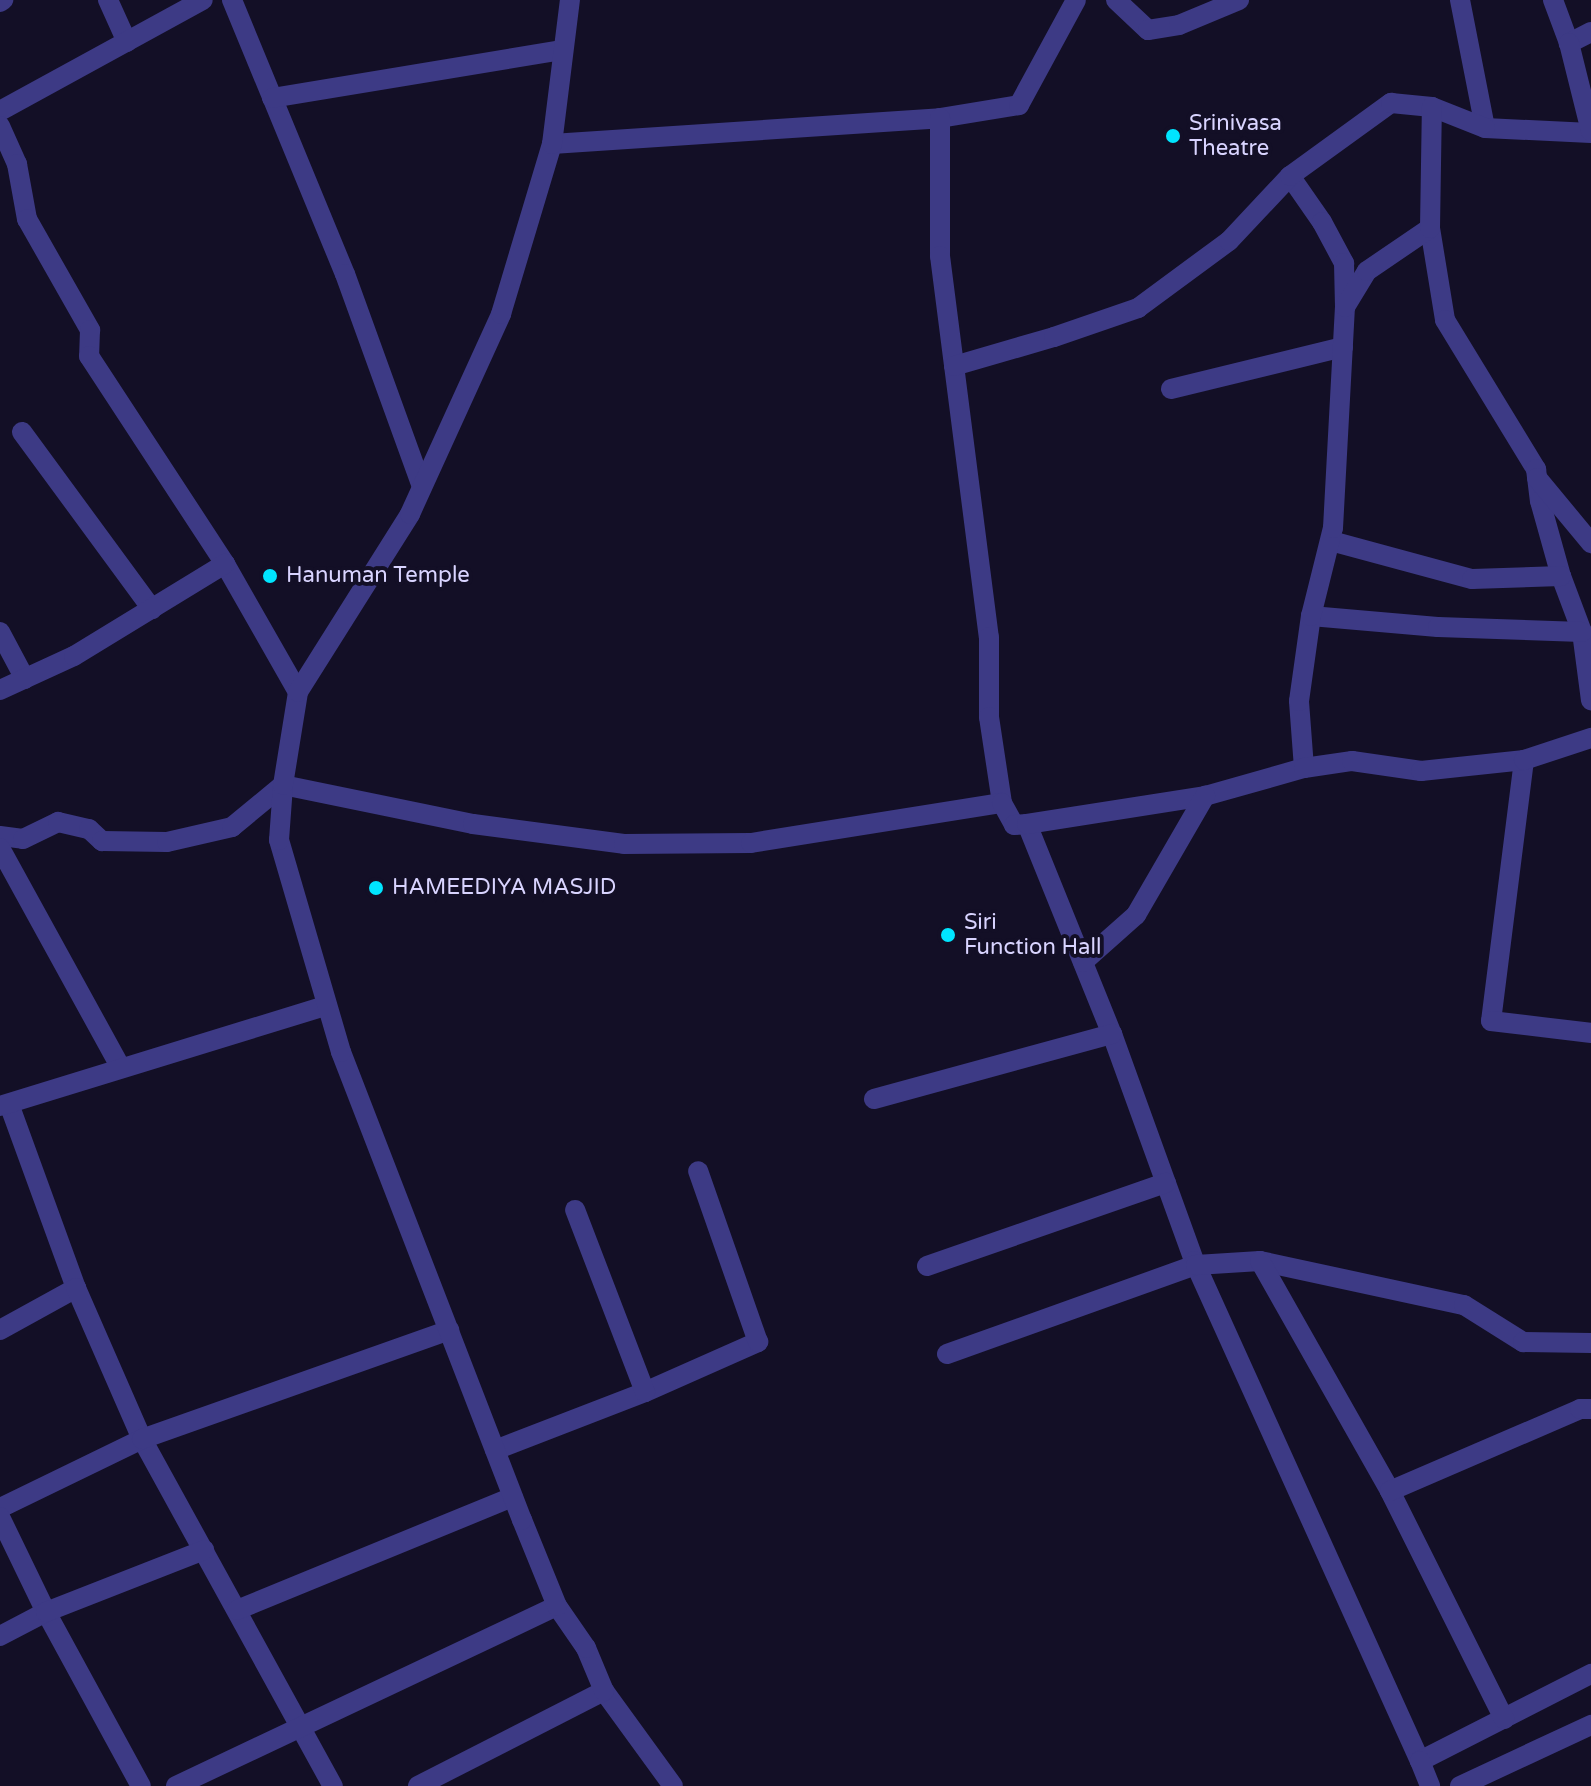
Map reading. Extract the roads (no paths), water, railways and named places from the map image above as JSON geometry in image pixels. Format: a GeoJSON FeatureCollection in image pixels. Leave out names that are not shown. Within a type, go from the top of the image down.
{"type":"FeatureCollection","features":[{"type":"Feature","properties":{"kind":"street"},"geometry":{"type":"LineString","coordinates":[[108,0],[127,42]]}},
{"type":"Feature","properties":{"kind":"street"},"geometry":{"type":"LineString","coordinates":[[0,111],[203,0]]}},
{"type":"Feature","properties":{"kind":"street"},"geometry":{"type":"LineString","coordinates":[[232,0],[345,274],[422,487]]}},
{"type":"Feature","properties":{"kind":"street"},"geometry":{"type":"LineString","coordinates":[[570,0],[561,50],[552,144],[501,314],[410,514],[298,692],[283,785],[279,840],[325,1006],[557,1606],[586,1648],[604,1691],[673,1786]]}},
{"type":"Feature","properties":{"kind":"street"},"geometry":{"type":"LineString","coordinates":[[552,144],[940,118],[1019,105],[1076,0]]}},
{"type":"Feature","properties":{"kind":"street"},"geometry":{"type":"LineString","coordinates":[[1116,0],[1148,30],[1179,25],[1201,7],[1239,0]]}},
{"type":"Feature","properties":{"kind":"street"},"geometry":{"type":"LineString","coordinates":[[1460,0],[1485,128]]}},
{"type":"Feature","properties":{"kind":"street"},"geometry":{"type":"LineString","coordinates":[[954,366],[1138,308],[1229,241],[1290,176],[1391,103],[1432,107],[1485,128],[1590,132],[1569,43],[1553,0]]}},
{"type":"Feature","properties":{"kind":"street"},"geometry":{"type":"LineString","coordinates":[[1569,43],[1591,32]]}},
{"type":"Feature","properties":{"kind":"street"},"geometry":{"type":"LineString","coordinates":[[272,98],[561,50]]}},
{"type":"Feature","properties":{"kind":"street"},"geometry":{"type":"LineString","coordinates":[[1432,107],[1430,228],[1445,320],[1536,469],[1561,576],[1582,632],[1591,700]]}},
{"type":"Feature","properties":{"kind":"street"},"geometry":{"type":"LineString","coordinates":[[940,118],[940,256],[989,637],[989,717],[1002,803],[1014,825],[1205,796],[1304,768],[1352,761],[1421,771],[1524,760],[1591,738]]}},
{"type":"Feature","properties":{"kind":"street"},"geometry":{"type":"LineString","coordinates":[[0,126],[8,168],[27,219],[90,330],[89,356],[225,564],[298,692]]}},
{"type":"Feature","properties":{"kind":"street"},"geometry":{"type":"LineString","coordinates":[[1290,176],[1322,222],[1344,263],[1345,307],[1331,541],[1311,616],[1299,701],[1304,768]]}},
{"type":"Feature","properties":{"kind":"street"},"geometry":{"type":"LineString","coordinates":[[1345,307],[1367,271],[1430,228]]}},
{"type":"Feature","properties":{"kind":"street"},"geometry":{"type":"LineString","coordinates":[[1171,389],[1343,347]]}},
{"type":"Feature","properties":{"kind":"street"},"geometry":{"type":"LineString","coordinates":[[22,432],[152,609]]}},
{"type":"Feature","properties":{"kind":"street"},"geometry":{"type":"LineString","coordinates":[[1537,478],[1591,543]]}},
{"type":"Feature","properties":{"kind":"street"},"geometry":{"type":"LineString","coordinates":[[1331,541],[1472,579],[1561,576]]}},
{"type":"Feature","properties":{"kind":"street"},"geometry":{"type":"LineString","coordinates":[[0,690],[74,656],[225,564]]}},
{"type":"Feature","properties":{"kind":"street"},"geometry":{"type":"LineString","coordinates":[[1311,616],[1438,627],[1582,632]]}},
{"type":"Feature","properties":{"kind":"street"},"geometry":{"type":"LineString","coordinates":[[0,632],[25,679]]}},
{"type":"Feature","properties":{"kind":"street"},"geometry":{"type":"LineString","coordinates":[[1524,760],[1491,1021],[1591,1033]]}},
{"type":"Feature","properties":{"kind":"street"},"geometry":{"type":"LineString","coordinates":[[283,785],[473,824],[624,844],[751,843],[1002,803]]}},
{"type":"Feature","properties":{"kind":"street"},"geometry":{"type":"LineString","coordinates":[[0,836],[23,839],[58,822],[89,829],[102,841],[167,842],[232,827],[283,785]]}},
{"type":"Feature","properties":{"kind":"street"},"geometry":{"type":"LineString","coordinates":[[1083,962],[1136,915],[1205,796]]}},
{"type":"Feature","properties":{"kind":"street"},"geometry":{"type":"LineString","coordinates":[[1027,824],[1112,1034],[1196,1265],[1430,1786]]}},
{"type":"Feature","properties":{"kind":"street"},"geometry":{"type":"LineString","coordinates":[[0,848],[121,1068]]}},
{"type":"Feature","properties":{"kind":"street"},"geometry":{"type":"LineString","coordinates":[[325,1006],[5,1105],[76,1288],[142,1439],[333,1786]]}},
{"type":"Feature","properties":{"kind":"street"},"geometry":{"type":"LineString","coordinates":[[874,1099],[1112,1034]]}},
{"type":"Feature","properties":{"kind":"street"},"geometry":{"type":"LineString","coordinates":[[495,1450],[645,1392],[758,1342],[698,1171]]}},
{"type":"Feature","properties":{"kind":"street"},"geometry":{"type":"LineString","coordinates":[[927,1266],[1166,1183]]}},
{"type":"Feature","properties":{"kind":"street"},"geometry":{"type":"LineString","coordinates":[[575,1210],[645,1392]]}},
{"type":"Feature","properties":{"kind":"street"},"geometry":{"type":"LineString","coordinates":[[1260,1261],[1390,1491],[1504,1719]]}},
{"type":"Feature","properties":{"kind":"street"},"geometry":{"type":"LineString","coordinates":[[947,1354],[1196,1265],[1260,1261],[1464,1305],[1523,1342],[1591,1343]]}},
{"type":"Feature","properties":{"kind":"street"},"geometry":{"type":"LineString","coordinates":[[0,1330],[76,1288]]}},
{"type":"Feature","properties":{"kind":"street"},"geometry":{"type":"LineString","coordinates":[[0,1508],[142,1439],[449,1330]]}},
{"type":"Feature","properties":{"kind":"street"},"geometry":{"type":"LineString","coordinates":[[1390,1491],[1580,1409],[1591,1409]]}},
{"type":"Feature","properties":{"kind":"street"},"geometry":{"type":"LineString","coordinates":[[237,1610],[513,1497]]}},
{"type":"Feature","properties":{"kind":"street"},"geometry":{"type":"LineString","coordinates":[[0,1517],[46,1612],[141,1786]]}},
{"type":"Feature","properties":{"kind":"street"},"geometry":{"type":"LineString","coordinates":[[0,1636],[46,1612],[204,1550]]}},
{"type":"Feature","properties":{"kind":"street"},"geometry":{"type":"LineString","coordinates":[[176,1786],[557,1606]]}},
{"type":"Feature","properties":{"kind":"street"},"geometry":{"type":"LineString","coordinates":[[1420,1761],[1591,1674]]}},
{"type":"Feature","properties":{"kind":"street"},"geometry":{"type":"LineString","coordinates":[[418,1786],[604,1691]]}},
{"type":"Feature","properties":{"kind":"street"},"geometry":{"type":"LineString","coordinates":[[1460,1786],[1591,1725]]}},
{"type":"Feature","properties":{"kind":"place","name":"Srinivasa Theatre"},"geometry":{"type":"Point","coordinates":[1173,136]}},
{"type":"Feature","properties":{"kind":"place","name":"Hanuman Temple"},"geometry":{"type":"Point","coordinates":[270,576]}},
{"type":"Feature","properties":{"kind":"place","name":"HAMEEDIYA MASJID"},"geometry":{"type":"Point","coordinates":[376,888]}},
{"type":"Feature","properties":{"kind":"place","name":"Siri Function Hall"},"geometry":{"type":"Point","coordinates":[948,935]}}]}
